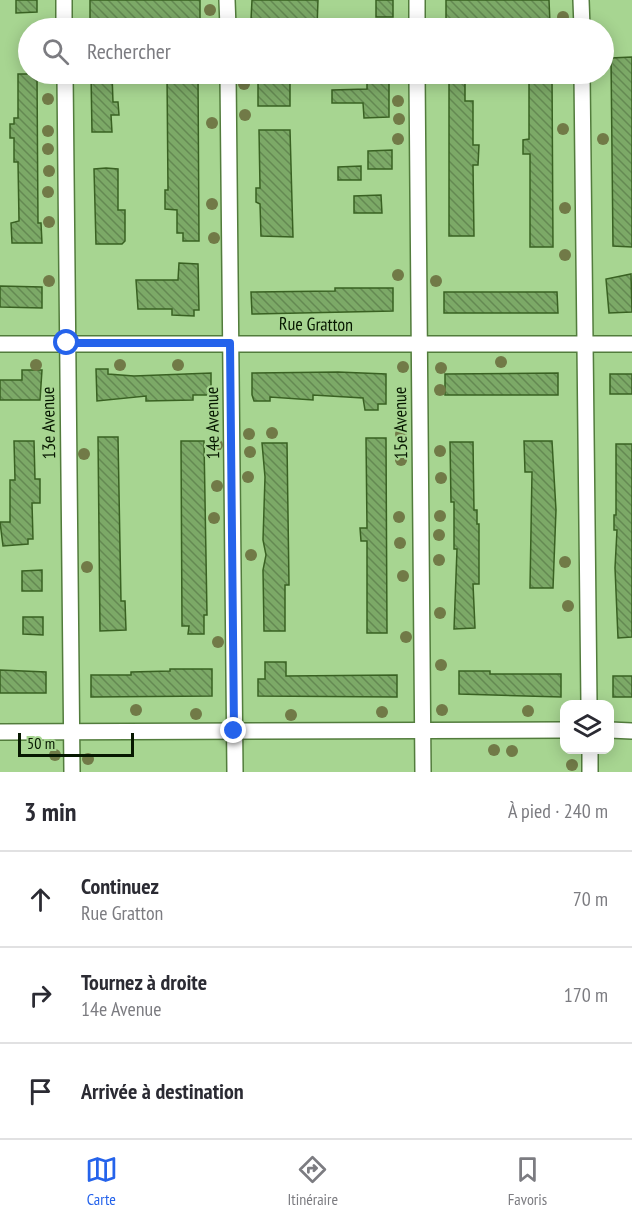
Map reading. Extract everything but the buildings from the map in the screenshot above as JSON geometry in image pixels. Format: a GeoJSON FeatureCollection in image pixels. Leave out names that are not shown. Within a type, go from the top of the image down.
{"type":"FeatureCollection","features":[{"type":"Feature","properties":{"kind":"street"},"geometry":{"type":"LineString","coordinates":[[64,0],[64,18]]}},
{"type":"Feature","properties":{"kind":"street"},"geometry":{"type":"LineString","coordinates":[[227,0],[228,18]]}},
{"type":"Feature","properties":{"kind":"street"},"geometry":{"type":"LineString","coordinates":[[417,0],[417,18]]}},
{"type":"Feature","properties":{"kind":"street"},"geometry":{"type":"LineString","coordinates":[[581,0],[582,18]]}},
{"type":"Feature","properties":{"kind":"street","name":"13e Avenue"},"geometry":{"type":"LineString","coordinates":[[64,84],[72,772]]}},
{"type":"Feature","properties":{"kind":"street","name":"14e Avenue"},"geometry":{"type":"LineString","coordinates":[[228,84],[234,772]]}},
{"type":"Feature","properties":{"kind":"street","name":"15e Avenue"},"geometry":{"type":"LineString","coordinates":[[417,84],[423,772]]}},
{"type":"Feature","properties":{"kind":"street"},"geometry":{"type":"LineString","coordinates":[[582,84],[589,700]]}},
{"type":"Feature","properties":{"kind":"street","name":"Rue Gratton"},"geometry":{"type":"LineString","coordinates":[[0,344],[632,344]]}},
{"type":"Feature","properties":{"kind":"street"},"geometry":{"type":"LineString","coordinates":[[0,732],[560,730]]}},
{"type":"Feature","properties":{"kind":"street"},"geometry":{"type":"LineString","coordinates":[[614,730],[632,730]]}},
{"type":"Feature","properties":{"kind":"street"},"geometry":{"type":"LineString","coordinates":[[590,754],[590,772]]}},
{"type":"Feature","properties":{"kind":"route"},"geometry":{"type":"LineString","coordinates":[[67,343],[230,343],[234,731]]}}]}
